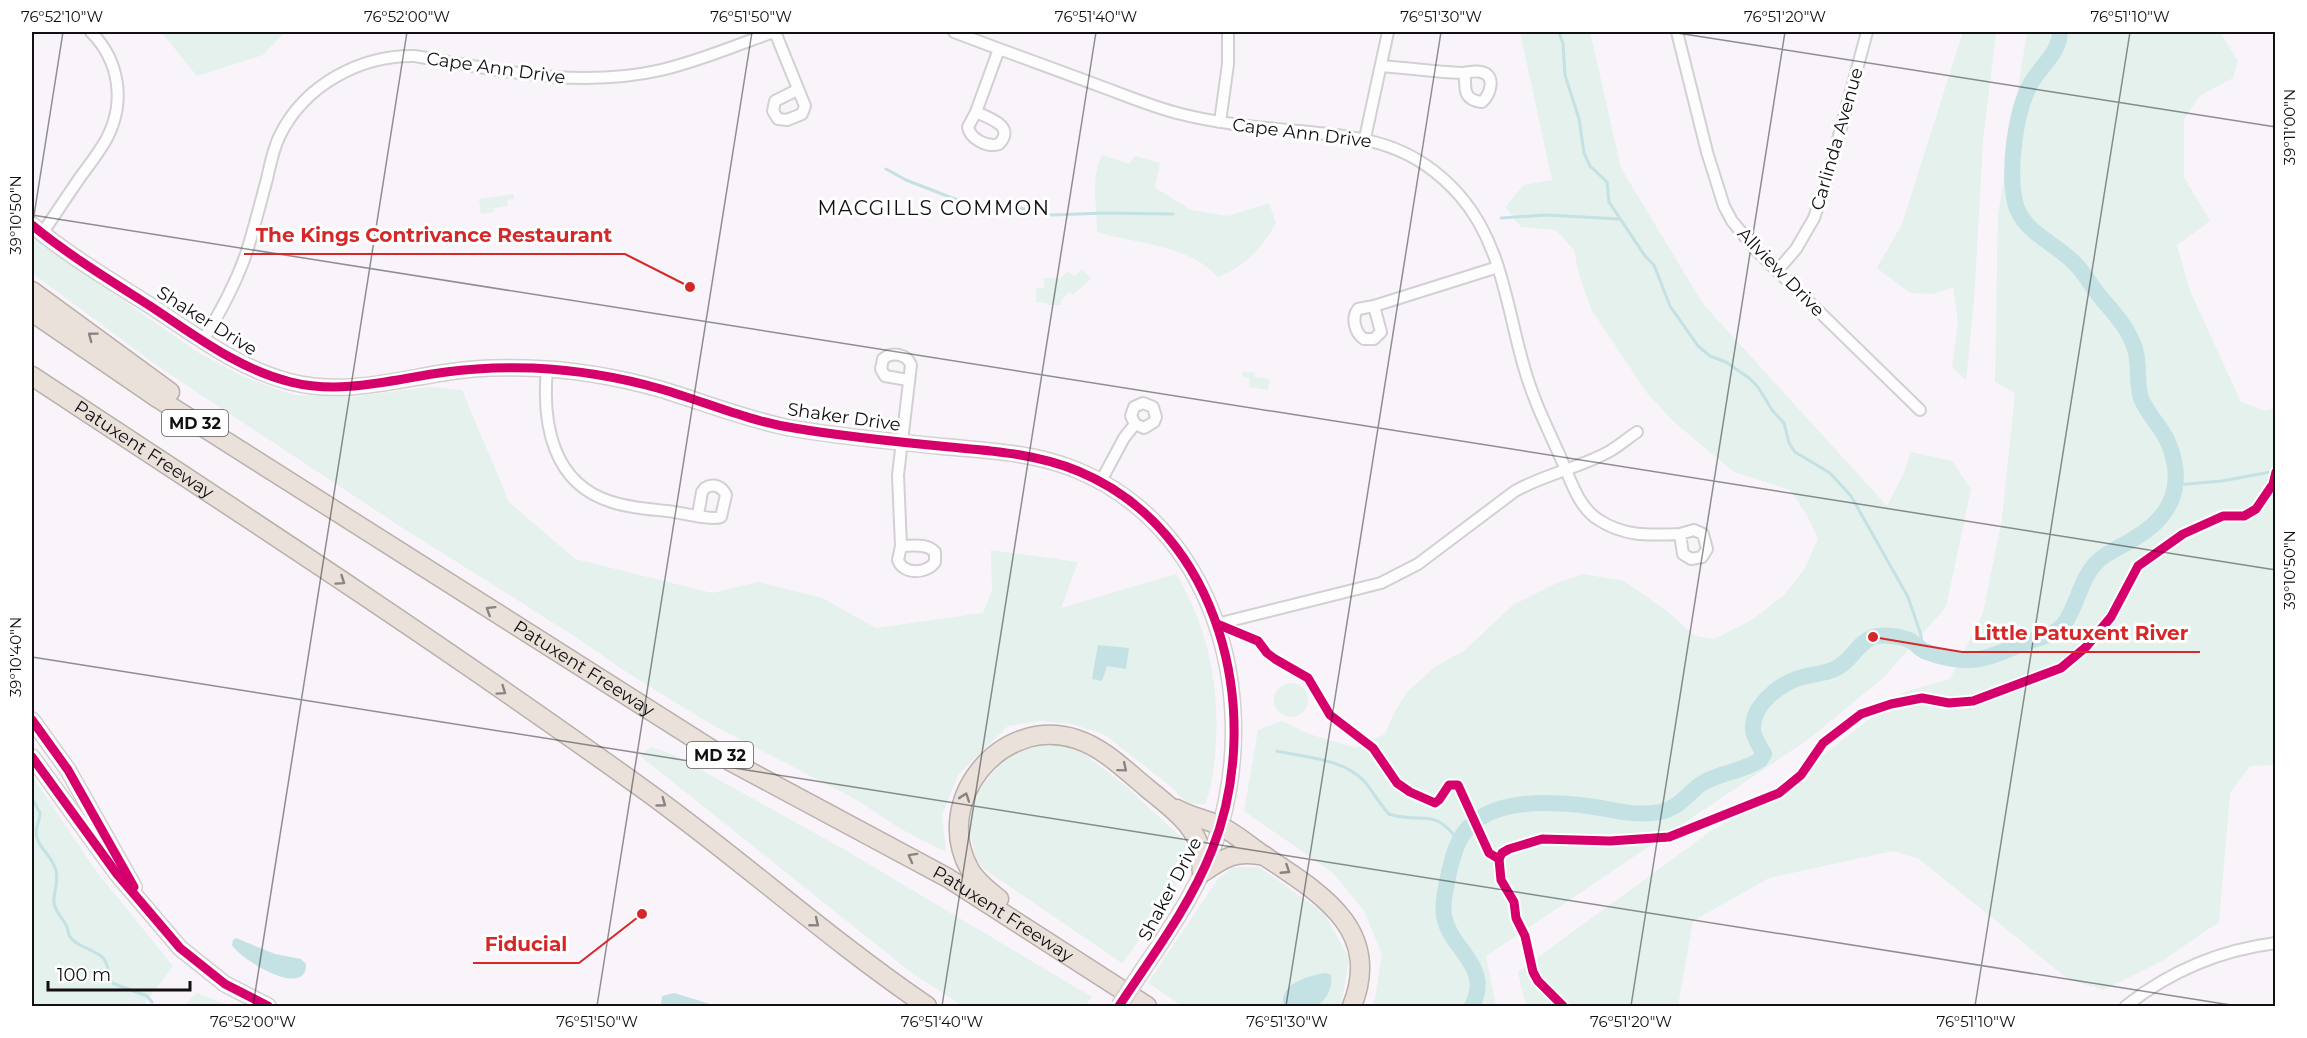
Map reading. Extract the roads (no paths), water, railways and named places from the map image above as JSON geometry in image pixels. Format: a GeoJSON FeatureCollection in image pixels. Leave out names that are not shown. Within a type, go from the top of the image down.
{"type":"FeatureCollection","features":[{"type":"Feature","properties":{"kind":"highway"},"geometry":{"type":"LineString","coordinates":[[32,291],[103,345],[362,529]]}},
{"type":"Feature","properties":{"kind":"highway","name":"Patuxent Freeway"},"geometry":{"type":"LineString","coordinates":[[32,312],[159,399],[730,761],[948,878],[1085,967],[1137,1004]]}},
{"type":"Feature","properties":{"kind":"highway","name":"Patuxent Freeway"},"geometry":{"type":"LineString","coordinates":[[32,376],[293,548],[637,784],[884,977],[927,1006]]}},
{"type":"Feature","properties":{"kind":"highway"},"geometry":{"type":"LineString","coordinates":[[32,391],[127,452],[293,548]]}},
{"type":"Feature","properties":{"kind":"highway"},"geometry":{"type":"LineString","coordinates":[[1085,967],[990,892],[971,872],[963,852],[959,826],[965,795],[972,780],[992,756],[1018,740],[1048,735],[1075,738],[1107,754],[1163,801],[1194,834],[1198,844],[1202,873],[1235,854],[1251,853],[1265,856]]}},
{"type":"Feature","properties":{"kind":"highway"},"geometry":{"type":"LineString","coordinates":[[1163,801],[1186,814],[1220,826],[1332,904],[1346,922],[1353,938],[1359,963],[1358,988],[1352,1006]]}},
{"type":"Feature","properties":{"kind":"street"},"geometry":{"type":"LineString","coordinates":[[37,230],[106,140],[115,118],[118,96],[115,72],[103,45],[91,32]]}},
{"type":"Feature","properties":{"kind":"street"},"geometry":{"type":"LineString","coordinates":[[774,32],[797,90]]}},
{"type":"Feature","properties":{"kind":"street","name":"Cape Ann Drive"},"geometry":{"type":"LineString","coordinates":[[203,340],[241,267],[280,136],[305,102],[338,75],[370,62],[398,56],[415,56],[547,78],[619,77],[663,70],[703,59],[774,32]]}},
{"type":"Feature","properties":{"kind":"street","name":"Cape Ann Drive"},"geometry":{"type":"LineString","coordinates":[[954,32],[1164,109],[1220,122],[1365,138],[1406,153],[1434,172],[1461,197],[1481,225],[1498,267],[1525,370],[1582,503],[1596,519],[1622,532],[1680,534]]}},
{"type":"Feature","properties":{"kind":"street"},"geometry":{"type":"LineString","coordinates":[[1220,122],[1228,64],[1228,32]]}},
{"type":"Feature","properties":{"kind":"street"},"geometry":{"type":"LineString","coordinates":[[1365,138],[1388,32]]}},
{"type":"Feature","properties":{"kind":"street","name":"Allview Drive"},"geometry":{"type":"LineString","coordinates":[[1677,32],[1709,162],[1724,206],[1744,236],[1777,271],[1920,410]]}},
{"type":"Feature","properties":{"kind":"street","name":"Carlinda Avenue"},"geometry":{"type":"LineString","coordinates":[[1777,271],[1796,249],[1814,218],[1828,176],[1867,32]]}},
{"type":"Feature","properties":{"kind":"street"},"geometry":{"type":"LineString","coordinates":[[976,112],[999,49]]}},
{"type":"Feature","properties":{"kind":"street"},"geometry":{"type":"LineString","coordinates":[[1381,66],[1465,73]]}},
{"type":"Feature","properties":{"kind":"street","name":"Shaker Drive"},"geometry":{"type":"LineString","coordinates":[[37,230],[203,340],[241,364],[265,375],[312,386],[358,387],[476,369],[547,369],[633,382],[769,423],[820,432],[1029,456],[1060,464],[1101,481],[1154,521],[1174,544],[1199,582],[1217,624],[1230,677],[1233,732],[1229,784],[1220,826],[1202,873],[1167,934],[1144,968],[1137,1004]]}},
{"type":"Feature","properties":{"kind":"street"},"geometry":{"type":"LineString","coordinates":[[1374,306],[1498,267]]}},
{"type":"Feature","properties":{"kind":"street"},"geometry":{"type":"LineString","coordinates":[[547,369],[546,406],[550,437],[563,464],[583,488],[597,497],[627,506],[698,515]]}},
{"type":"Feature","properties":{"kind":"street"},"geometry":{"type":"LineString","coordinates":[[901,546],[898,490],[908,380]]}},
{"type":"Feature","properties":{"kind":"street"},"geometry":{"type":"LineString","coordinates":[[1101,481],[1124,438],[1135,424]]}},
{"type":"Feature","properties":{"kind":"street"},"geometry":{"type":"LineString","coordinates":[[1217,624],[1381,583],[1418,564],[1515,491],[1533,481],[1566,470],[1611,450],[1637,432]]}},
{"type":"Feature","properties":{"kind":"street"},"geometry":{"type":"LineString","coordinates":[[32,720],[68,770],[126,868],[141,900]]}},
{"type":"Feature","properties":{"kind":"street"},"geometry":{"type":"LineString","coordinates":[[32,757],[117,874],[180,948],[225,984],[268,1006]]}},
{"type":"Feature","properties":{"kind":"street"},"geometry":{"type":"LineString","coordinates":[[2126,1006],[2164,979],[2202,962],[2242,949],[2276,943]]}},
{"type":"Feature","properties":{"kind":"water"},"geometry":{"type":"Polygon","coordinates":[[[1098,645],[1129,648],[1126,669],[1107,666],[1102,681],[1092,679],[1098,645]]]}},
{"type":"Feature","properties":{"kind":"water"},"geometry":{"type":"Polygon","coordinates":[[[236,938],[275,954],[301,959],[306,964],[303,974],[296,978],[285,978],[273,974],[238,952],[232,945],[236,938]]]}},
{"type":"Feature","properties":{"kind":"water"},"geometry":{"type":"Polygon","coordinates":[[[1326,973],[1331,975],[1331,985],[1322,1002],[1310,1007],[1284,1006],[1283,998],[1290,986],[1312,976],[1326,973]]]}},
{"type":"Feature","properties":{"kind":"water"},"geometry":{"type":"Polygon","coordinates":[[[674,993],[717,1006],[665,1006],[661,1004],[662,996],[674,993]]]}},
{"type":"Feature","properties":{"kind":"waterway"},"geometry":{"type":"LineString","coordinates":[[1559,32],[1563,44],[1565,75],[1579,119],[1584,153],[1590,166],[1607,182],[1609,202],[1645,256],[1654,265],[1670,306],[1698,346],[1710,356],[1726,362],[1758,387],[1772,410],[1784,423],[1789,443],[1795,452],[1830,473],[1851,496],[1908,597],[1921,635],[1922,650]]}},
{"type":"Feature","properties":{"kind":"waterway"},"geometry":{"type":"LineString","coordinates":[[1472,1006],[1477,992],[1474,969],[1448,928],[1443,909],[1448,878],[1459,841],[1469,827],[1483,816],[1499,809],[1535,803],[1572,804],[1642,814],[1667,810],[1707,780],[1760,760],[1764,754],[1755,739],[1753,729],[1757,711],[1763,703],[1786,684],[1836,669],[1868,639],[1877,636],[1902,638],[1934,655],[1974,660],[2055,632],[2069,617],[2087,575],[2098,561],[2148,529],[2167,508],[2176,483],[2173,455],[2167,440],[2141,398],[2136,355],[2129,335],[2079,268],[2033,231],[2019,213],[2015,202],[2012,174],[2014,141],[2021,109],[2035,76],[2057,47],[2060,32]]}},
{"type":"Feature","properties":{"kind":"waterway"},"geometry":{"type":"LineString","coordinates":[[886,169],[906,180],[960,201],[981,205],[1011,206],[1052,215],[1173,214]]}},
{"type":"Feature","properties":{"kind":"waterway"},"geometry":{"type":"LineString","coordinates":[[1501,218],[1546,215],[1619,219]]}},
{"type":"Feature","properties":{"kind":"waterway"},"geometry":{"type":"LineString","coordinates":[[2176,485],[2222,481],[2276,471]]}},
{"type":"Feature","properties":{"kind":"waterway"},"geometry":{"type":"LineString","coordinates":[[1277,751],[1323,760],[1346,768],[1364,781],[1389,814],[1434,820],[1450,831],[1459,842]]}},
{"type":"Feature","properties":{"kind":"waterway"},"geometry":{"type":"LineString","coordinates":[[32,798],[40,813],[37,837],[52,860],[56,871],[55,906],[69,935],[76,942],[103,958],[112,983],[147,996],[152,1002]]}},
{"type":"Feature","properties":{"kind":"place","name":"The Kings Contrivance Restaurant"},"geometry":{"type":"Point","coordinates":[690,287]}},
{"type":"Feature","properties":{"kind":"place","name":"Little Patuxent River"},"geometry":{"type":"Point","coordinates":[1873,637]}},
{"type":"Feature","properties":{"kind":"place","name":"Fiducial"},"geometry":{"type":"Point","coordinates":[642,914]}},
{"type":"Feature","properties":{"kind":"district","name":"MACGILLS COMMON"},"geometry":{"type":"Point","coordinates":[934,208]}}]}
